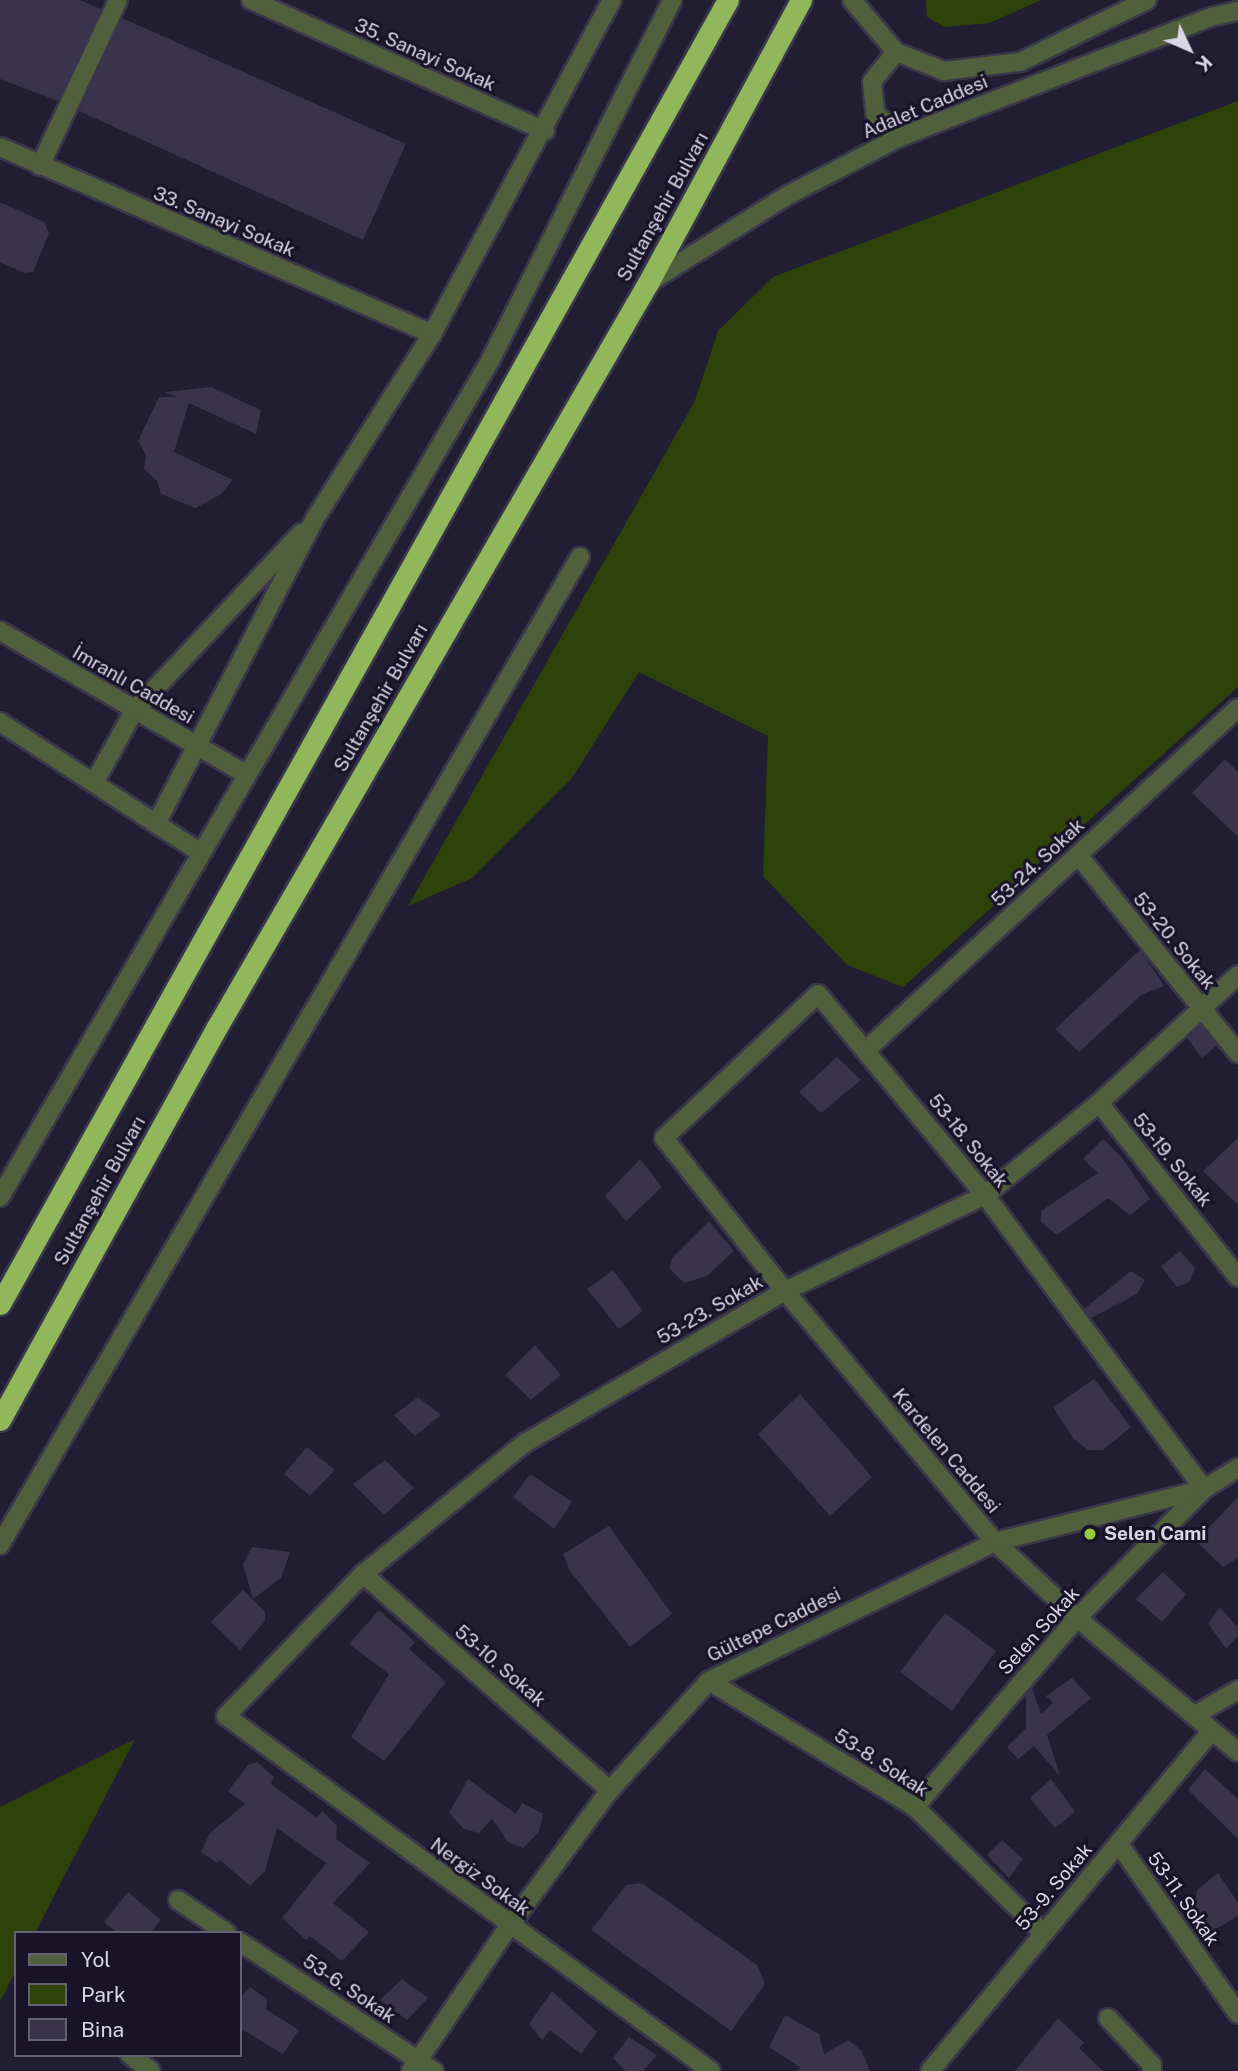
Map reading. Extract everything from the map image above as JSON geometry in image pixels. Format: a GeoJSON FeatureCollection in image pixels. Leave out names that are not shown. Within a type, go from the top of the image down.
{"type":"FeatureCollection","features":[{"type":"Feature","properties":{"kind":"highway","name":"Sultanşehir Bulvarı"},"geometry":{"type":"LineString","coordinates":[[0,1304],[728,0]]}},
{"type":"Feature","properties":{"kind":"highway","name":"Sultanşehir Bulvarı"},"geometry":{"type":"LineString","coordinates":[[0,1420],[217,1027],[648,283],[801,0]]}},
{"type":"Feature","properties":{"kind":"street"},"geometry":{"type":"LineString","coordinates":[[40,166],[118,0]]}},
{"type":"Feature","properties":{"kind":"street","name":"35. Sanayi Sokak"},"geometry":{"type":"LineString","coordinates":[[251,0],[545,131]]}},
{"type":"Feature","properties":{"kind":"street"},"geometry":{"type":"LineString","coordinates":[[156,824],[199,747],[316,517],[432,334],[545,131],[612,0]]}},
{"type":"Feature","properties":{"kind":"street"},"geometry":{"type":"LineString","coordinates":[[0,1197],[491,359],[672,0]]}},
{"type":"Feature","properties":{"kind":"street","name":"Adalet Caddesi"},"geometry":{"type":"LineString","coordinates":[[852,0],[896,52],[944,71],[1020,62],[1147,0]]}},
{"type":"Feature","properties":{"kind":"street","name":"Adalet Caddesi"},"geometry":{"type":"LineString","coordinates":[[648,283],[788,195],[900,136],[1211,17],[1238,11]]}},
{"type":"Feature","properties":{"kind":"street"},"geometry":{"type":"LineString","coordinates":[[896,52],[872,82],[875,113],[900,136]]}},
{"type":"Feature","properties":{"kind":"street","name":"33. Sanayi Sokak"},"geometry":{"type":"LineString","coordinates":[[0,147],[432,334]]}},
{"type":"Feature","properties":{"kind":"street"},"geometry":{"type":"LineString","coordinates":[[94,783],[134,710],[316,517]]}},
{"type":"Feature","properties":{"kind":"street"},"geometry":{"type":"LineString","coordinates":[[0,1545],[580,557]]}},
{"type":"Feature","properties":{"kind":"street","name":"İmranlı Caddesi"},"geometry":{"type":"LineString","coordinates":[[0,631],[246,774]]}},
{"type":"Feature","properties":{"kind":"street","name":"53-24. Sokak"},"geometry":{"type":"LineString","coordinates":[[866,1050],[1238,708]]}},
{"type":"Feature","properties":{"kind":"street"},"geometry":{"type":"LineString","coordinates":[[0,722],[201,853]]}},
{"type":"Feature","properties":{"kind":"street","name":"53-20. Sokak"},"geometry":{"type":"LineString","coordinates":[[1078,855],[1238,1053]]}},
{"type":"Feature","properties":{"kind":"street","name":"53-23. Sokak"},"geometry":{"type":"LineString","coordinates":[[226,1716],[363,1574],[525,1443],[785,1291],[985,1195],[1099,1103],[1200,1007],[1238,975]]}},
{"type":"Feature","properties":{"kind":"street","name":"53-18. Sokak"},"geometry":{"type":"LineString","coordinates":[[664,1138],[818,994],[985,1195],[1203,1489]]}},
{"type":"Feature","properties":{"kind":"street","name":"53-19. Sokak"},"geometry":{"type":"LineString","coordinates":[[1099,1103],[1238,1277]]}},
{"type":"Feature","properties":{"kind":"street","name":"Kardelen Caddesi"},"geometry":{"type":"LineString","coordinates":[[664,1138],[785,1291],[995,1542],[1077,1618],[1238,1752]]}},
{"type":"Feature","properties":{"kind":"street","name":"Gültepe Caddesi"},"geometry":{"type":"LineString","coordinates":[[414,2065],[510,1925],[610,1790],[709,1681],[995,1542],[1203,1489],[1238,1468]]}},
{"type":"Feature","properties":{"kind":"street","name":"Selen Sokak"},"geometry":{"type":"LineString","coordinates":[[915,1807],[1077,1618],[1203,1489]]}},
{"type":"Feature","properties":{"kind":"street","name":"53-10. Sokak"},"geometry":{"type":"LineString","coordinates":[[363,1574],[610,1790]]}},
{"type":"Feature","properties":{"kind":"street","name":"53-8. Sokak"},"geometry":{"type":"LineString","coordinates":[[709,1681],[915,1807],[1043,1933]]}},
{"type":"Feature","properties":{"kind":"street"},"geometry":{"type":"LineString","coordinates":[[1195,1715],[1238,1690]]}},
{"type":"Feature","properties":{"kind":"street","name":"Nergiz Sokak"},"geometry":{"type":"LineString","coordinates":[[226,1716],[710,2071]]}},
{"type":"Feature","properties":{"kind":"street","name":"53-9. Sokak"},"geometry":{"type":"LineString","coordinates":[[930,2071],[1212,1730]]}},
{"type":"Feature","properties":{"kind":"street","name":"53-11. Sokak"},"geometry":{"type":"LineString","coordinates":[[1118,1843],[1238,2014]]}},
{"type":"Feature","properties":{"kind":"street"},"geometry":{"type":"LineString","coordinates":[[177,1900],[224,1931]]}},
{"type":"Feature","properties":{"kind":"street","name":"53-6. Sokak"},"geometry":{"type":"LineString","coordinates":[[242,1942],[414,2065],[434,2071]]}},
{"type":"Feature","properties":{"kind":"street"},"geometry":{"type":"LineString","coordinates":[[1108,2018],[1152,2065],[1152,2071]]}},
{"type":"Feature","properties":{"kind":"street"},"geometry":{"type":"LineString","coordinates":[[133,2057],[151,2071]]}},
{"type":"Feature","properties":{"kind":"green space"},"geometry":{"type":"Polygon","coordinates":[[[926,0],[1041,0],[990,23],[944,27],[927,17],[926,0]]]}},
{"type":"Feature","properties":{"kind":"green space"},"geometry":{"type":"Polygon","coordinates":[[[1238,101],[1238,687],[903,987],[847,965],[763,876],[768,736],[639,672],[572,778],[472,878],[408,906],[694,403],[718,331],[773,277],[1238,101]]]}},
{"type":"Feature","properties":{"kind":"green space"},"geometry":{"type":"Polygon","coordinates":[[[135,1739],[36,1931],[14,1931],[14,1975],[0,2001],[0,1807],[135,1739]]]}},
{"type":"Feature","properties":{"kind":"building"},"geometry":{"type":"Polygon","coordinates":[[[0,0],[80,0],[101,9],[58,101],[0,79],[0,0]]]}},
{"type":"Feature","properties":{"kind":"building"},"geometry":{"type":"Polygon","coordinates":[[[122,18],[406,144],[363,240],[79,111],[122,18]]]}},
{"type":"Feature","properties":{"kind":"building"},"geometry":{"type":"Polygon","coordinates":[[[0,202],[44,222],[49,233],[33,272],[24,273],[0,262],[0,202]]]}},
{"type":"Feature","properties":{"kind":"building"},"geometry":{"type":"Polygon","coordinates":[[[211,387],[261,410],[256,434],[189,403],[174,452],[233,480],[220,495],[195,508],[161,494],[157,481],[144,469],[146,455],[138,441],[159,397],[176,397],[165,392],[211,387]]]}},
{"type":"Feature","properties":{"kind":"building"},"geometry":{"type":"Polygon","coordinates":[[[1225,759],[1238,772],[1238,837],[1192,793],[1225,759]]]}},
{"type":"Feature","properties":{"kind":"building"},"geometry":{"type":"Polygon","coordinates":[[[1140,950],[1164,986],[1141,995],[1079,1052],[1055,1029],[1140,950]]]}},
{"type":"Feature","properties":{"kind":"building"},"geometry":{"type":"Polygon","coordinates":[[[1201,1025],[1217,1045],[1202,1058],[1187,1038],[1201,1025]]]}},
{"type":"Feature","properties":{"kind":"building"},"geometry":{"type":"Polygon","coordinates":[[[837,1057],[861,1080],[821,1113],[799,1092],[837,1057]]]}},
{"type":"Feature","properties":{"kind":"building"},"geometry":{"type":"Polygon","coordinates":[[[1238,1138],[1238,1205],[1203,1171],[1238,1138]]]}},
{"type":"Feature","properties":{"kind":"building"},"geometry":{"type":"Polygon","coordinates":[[[1103,1139],[1123,1159],[1150,1199],[1130,1215],[1108,1198],[1057,1235],[1041,1222],[1041,1211],[1098,1173],[1083,1159],[1103,1139]]]}},
{"type":"Feature","properties":{"kind":"building"},"geometry":{"type":"Polygon","coordinates":[[[640,1159],[662,1187],[626,1221],[605,1196],[640,1159]]]}},
{"type":"Feature","properties":{"kind":"building"},"geometry":{"type":"Polygon","coordinates":[[[709,1221],[734,1251],[707,1276],[684,1283],[670,1269],[672,1258],[709,1221]]]}},
{"type":"Feature","properties":{"kind":"building"},"geometry":{"type":"Polygon","coordinates":[[[1180,1251],[1195,1268],[1189,1282],[1177,1287],[1161,1266],[1180,1251]]]}},
{"type":"Feature","properties":{"kind":"building"},"geometry":{"type":"Polygon","coordinates":[[[613,1270],[643,1311],[619,1329],[587,1289],[613,1270]]]}},
{"type":"Feature","properties":{"kind":"building"},"geometry":{"type":"Polygon","coordinates":[[[1131,1271],[1145,1280],[1137,1294],[1091,1318],[1084,1309],[1131,1271]]]}},
{"type":"Feature","properties":{"kind":"building"},"geometry":{"type":"Polygon","coordinates":[[[535,1345],[561,1375],[531,1400],[505,1375],[535,1345]]]}},
{"type":"Feature","properties":{"kind":"building"},"geometry":{"type":"Polygon","coordinates":[[[1094,1379],[1131,1427],[1103,1450],[1088,1450],[1074,1439],[1053,1407],[1094,1379]]]}},
{"type":"Feature","properties":{"kind":"building"},"geometry":{"type":"Polygon","coordinates":[[[800,1394],[872,1477],[830,1516],[758,1434],[800,1394]]]}},
{"type":"Feature","properties":{"kind":"building"},"geometry":{"type":"Polygon","coordinates":[[[418,1397],[441,1415],[415,1436],[394,1415],[418,1397]]]}},
{"type":"Feature","properties":{"kind":"building"},"geometry":{"type":"Polygon","coordinates":[[[307,1447],[335,1470],[310,1496],[284,1474],[307,1447]]]}},
{"type":"Feature","properties":{"kind":"building"},"geometry":{"type":"Polygon","coordinates":[[[385,1460],[414,1488],[384,1515],[353,1484],[385,1460]]]}},
{"type":"Feature","properties":{"kind":"building"},"geometry":{"type":"Polygon","coordinates":[[[530,1474],[572,1502],[554,1529],[513,1497],[530,1474]]]}},
{"type":"Feature","properties":{"kind":"building"},"geometry":{"type":"Polygon","coordinates":[[[1238,1497],[1238,1558],[1223,1567],[1196,1541],[1238,1497]]]}},
{"type":"Feature","properties":{"kind":"building"},"geometry":{"type":"Polygon","coordinates":[[[609,1526],[672,1614],[630,1647],[570,1571],[563,1554],[609,1526]]]}},
{"type":"Feature","properties":{"kind":"building"},"geometry":{"type":"Polygon","coordinates":[[[252,1547],[290,1552],[281,1578],[253,1599],[243,1564],[252,1547]]]}},
{"type":"Feature","properties":{"kind":"building"},"geometry":{"type":"Polygon","coordinates":[[[1163,1572],[1186,1594],[1162,1622],[1136,1599],[1163,1572]]]}},
{"type":"Feature","properties":{"kind":"building"},"geometry":{"type":"Polygon","coordinates":[[[243,1590],[265,1612],[265,1621],[240,1650],[211,1622],[243,1590]]]}},
{"type":"Feature","properties":{"kind":"building"},"geometry":{"type":"Polygon","coordinates":[[[1220,1607],[1238,1628],[1238,1636],[1226,1649],[1208,1623],[1220,1607]]]}},
{"type":"Feature","properties":{"kind":"building"},"geometry":{"type":"Polygon","coordinates":[[[379,1610],[415,1642],[409,1649],[446,1682],[384,1761],[351,1737],[389,1674],[349,1644],[379,1610]]]}},
{"type":"Feature","properties":{"kind":"building"},"geometry":{"type":"Polygon","coordinates":[[[945,1613],[996,1651],[952,1711],[900,1672],[945,1613]]]}},
{"type":"Feature","properties":{"kind":"building"},"geometry":{"type":"Polygon","coordinates":[[[1072,1678],[1091,1698],[1047,1735],[1060,1776],[1034,1746],[1018,1759],[1007,1747],[1026,1728],[1026,1695],[1032,1688],[1041,1714],[1053,1703],[1046,1696],[1072,1678]]]}},
{"type":"Feature","properties":{"kind":"building"},"geometry":{"type":"Polygon","coordinates":[[[257,1762],[274,1777],[271,1784],[317,1818],[322,1811],[337,1826],[336,1839],[370,1863],[333,1903],[369,1932],[342,1961],[310,1936],[306,1940],[282,1918],[326,1863],[277,1828],[265,1871],[250,1886],[220,1860],[217,1863],[201,1852],[210,1833],[245,1804],[228,1791],[248,1765],[257,1762]]]}},
{"type":"Feature","properties":{"kind":"building"},"geometry":{"type":"Polygon","coordinates":[[[1205,1769],[1238,1799],[1238,1839],[1188,1790],[1205,1769]]]}},
{"type":"Feature","properties":{"kind":"building"},"geometry":{"type":"Polygon","coordinates":[[[468,1779],[516,1814],[522,1803],[543,1814],[539,1832],[523,1848],[508,1842],[492,1819],[479,1833],[464,1829],[449,1813],[468,1779]]]}},
{"type":"Feature","properties":{"kind":"building"},"geometry":{"type":"Polygon","coordinates":[[[1051,1779],[1075,1812],[1055,1828],[1030,1798],[1051,1779]]]}},
{"type":"Feature","properties":{"kind":"building"},"geometry":{"type":"Polygon","coordinates":[[[1002,1840],[1023,1859],[1009,1878],[987,1855],[1002,1840]]]}},
{"type":"Feature","properties":{"kind":"building"},"geometry":{"type":"Polygon","coordinates":[[[1218,1873],[1238,1903],[1238,1916],[1211,1932],[1195,1908],[1197,1890],[1218,1873]]]}},
{"type":"Feature","properties":{"kind":"building"},"geometry":{"type":"Polygon","coordinates":[[[642,1883],[757,1965],[765,1984],[731,2031],[591,1930],[626,1885],[642,1883]]]}},
{"type":"Feature","properties":{"kind":"building"},"geometry":{"type":"Polygon","coordinates":[[[128,1892],[161,1920],[152,1931],[115,1931],[104,1922],[128,1892]]]}},
{"type":"Feature","properties":{"kind":"building"},"geometry":{"type":"Polygon","coordinates":[[[402,1979],[428,1998],[407,2020],[380,2000],[402,1979]]]}},
{"type":"Feature","properties":{"kind":"building"},"geometry":{"type":"Polygon","coordinates":[[[250,1987],[267,1999],[266,2009],[299,2030],[283,2054],[242,2029],[242,1997],[250,1987]]]}},
{"type":"Feature","properties":{"kind":"building"},"geometry":{"type":"Polygon","coordinates":[[[552,1991],[597,2032],[581,2054],[550,2030],[542,2040],[529,2024],[552,1991]]]}},
{"type":"Feature","properties":{"kind":"building"},"geometry":{"type":"Polygon","coordinates":[[[785,2015],[819,2034],[824,2054],[848,2040],[862,2051],[870,2071],[796,2071],[801,2068],[769,2047],[785,2015]]]}},
{"type":"Feature","properties":{"kind":"building"},"geometry":{"type":"Polygon","coordinates":[[[1058,2018],[1084,2043],[1079,2048],[1103,2071],[1015,2071],[1058,2018]]]}},
{"type":"Feature","properties":{"kind":"building"},"geometry":{"type":"Polygon","coordinates":[[[629,2037],[657,2055],[643,2071],[625,2071],[613,2058],[629,2037]]]}},
{"type":"Feature","properties":{"kind":"place","name":"Selen Cami"},"geometry":{"type":"Point","coordinates":[1090,1534]}}]}
